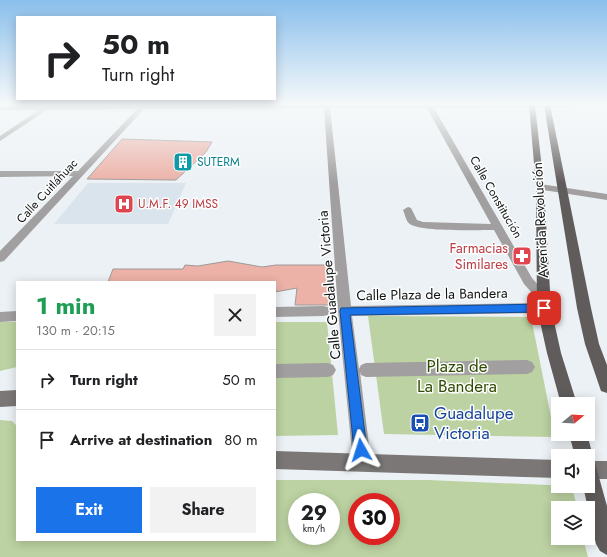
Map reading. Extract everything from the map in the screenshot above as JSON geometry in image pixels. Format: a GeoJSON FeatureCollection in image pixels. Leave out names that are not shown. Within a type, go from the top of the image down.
{"type":"FeatureCollection","features":[{"type":"Feature","properties":{"kind":"main road","name":"Avenida Revolución"},"geometry":{"type":"LineString","coordinates":[[535,131],[540,187],[544,304],[554,353],[567,397]]}},
{"type":"Feature","properties":{"kind":"main road","name":"Avenida Revolución"},"geometry":{"type":"LineString","coordinates":[[552,131],[584,308],[592,344],[607,386]]}},
{"type":"Feature","properties":{"kind":"main road"},"geometry":{"type":"LineString","coordinates":[[0,399],[16,398]]}},
{"type":"Feature","properties":{"kind":"main road"},"geometry":{"type":"LineString","coordinates":[[276,460],[551,469]]}},
{"type":"Feature","properties":{"kind":"main road"},"geometry":{"type":"LineString","coordinates":[[595,470],[607,470]]}},
{"type":"Feature","properties":{"kind":"main road"},"geometry":{"type":"LineString","coordinates":[[594,493],[607,544]]}},
{"type":"Feature","properties":{"kind":"street"},"geometry":{"type":"LineString","coordinates":[[0,139],[12,131]]}},
{"type":"Feature","properties":{"kind":"street","name":"Calle Cuitláhuac"},"geometry":{"type":"LineString","coordinates":[[0,258],[120,131]]}},
{"type":"Feature","properties":{"kind":"street","name":"Calle Guadalupe Victoria"},"geometry":{"type":"LineString","coordinates":[[330,131],[345,311],[362,462]]}},
{"type":"Feature","properties":{"kind":"street","name":"Calle Constitución"},"geometry":{"type":"LineString","coordinates":[[444,131],[528,281],[544,304]]}},
{"type":"Feature","properties":{"kind":"street"},"geometry":{"type":"LineString","coordinates":[[0,174],[80,173]]}},
{"type":"Feature","properties":{"kind":"street"},"geometry":{"type":"LineString","coordinates":[[540,187],[607,197]]}},
{"type":"Feature","properties":{"kind":"street"},"geometry":{"type":"LineString","coordinates":[[408,210],[413,222],[422,225],[498,227]]}},
{"type":"Feature","properties":{"kind":"street","name":"Calle Plaza de la Bandera"},"geometry":{"type":"LineString","coordinates":[[345,311],[544,304]]}},
{"type":"Feature","properties":{"kind":"street"},"geometry":{"type":"LineString","coordinates":[[276,312],[323,311]]}},
{"type":"Feature","properties":{"kind":"street"},"geometry":{"type":"LineString","coordinates":[[0,317],[16,316]]}},
{"type":"Feature","properties":{"kind":"street"},"geometry":{"type":"LineString","coordinates":[[366,370],[527,367]]}},
{"type":"Feature","properties":{"kind":"street"},"geometry":{"type":"LineString","coordinates":[[276,371],[328,370]]}},
{"type":"Feature","properties":{"kind":"shaded area","name":"U.M.F. 49 IMSS"},"geometry":{"type":"Polygon","coordinates":[[[88,183],[186,183],[168,224],[54,224],[88,183]]]}},
{"type":"Feature","properties":{"kind":"green space","name":"Plaza de La Bandera"},"geometry":{"type":"Polygon","coordinates":[[[368,316],[531,317],[551,417],[551,437],[384,434],[368,316]]]}},
{"type":"Feature","properties":{"kind":"green space"},"geometry":{"type":"Polygon","coordinates":[[[0,322],[16,322],[16,367],[0,371],[0,322]]]}},
{"type":"Feature","properties":{"kind":"green space"},"geometry":{"type":"Polygon","coordinates":[[[276,322],[327,322],[338,435],[276,436],[276,322]]]}},
{"type":"Feature","properties":{"kind":"green space"},"geometry":{"type":"Polygon","coordinates":[[[0,420],[12,421],[16,425],[16,541],[276,541],[276,480],[428,480],[551,485],[551,493],[574,493],[575,501],[551,501],[551,545],[585,545],[588,557],[0,557],[0,420]]]}},
{"type":"Feature","properties":{"kind":"building","name":"SUTERM"},"geometry":{"type":"Polygon","coordinates":[[[122,139],[212,142],[206,152],[176,180],[87,179],[122,139]]]}},
{"type":"Feature","properties":{"kind":"building"},"geometry":{"type":"Polygon","coordinates":[[[228,261],[262,267],[276,265],[331,265],[332,305],[295,305],[297,288],[276,292],[276,281],[108,281],[113,269],[183,269],[185,265],[198,266],[228,261]]]}},
{"type":"Feature","properties":{"kind":"place","name":"SUTERM"},"geometry":{"type":"Point","coordinates":[183,162]}},
{"type":"Feature","properties":{"kind":"place","name":"U.M.F. 49 IMSS"},"geometry":{"type":"Point","coordinates":[124,204]}},
{"type":"Feature","properties":{"kind":"place","name":"Farmacias Similares"},"geometry":{"type":"Point","coordinates":[522,256]}},
{"type":"Feature","properties":{"kind":"place","name":"Guadalupe Victoria"},"geometry":{"type":"Point","coordinates":[420,423]}},
{"type":"Feature","properties":{"kind":"route"},"geometry":{"type":"LineString","coordinates":[[361,450],[345,311],[544,308]]}}]}
